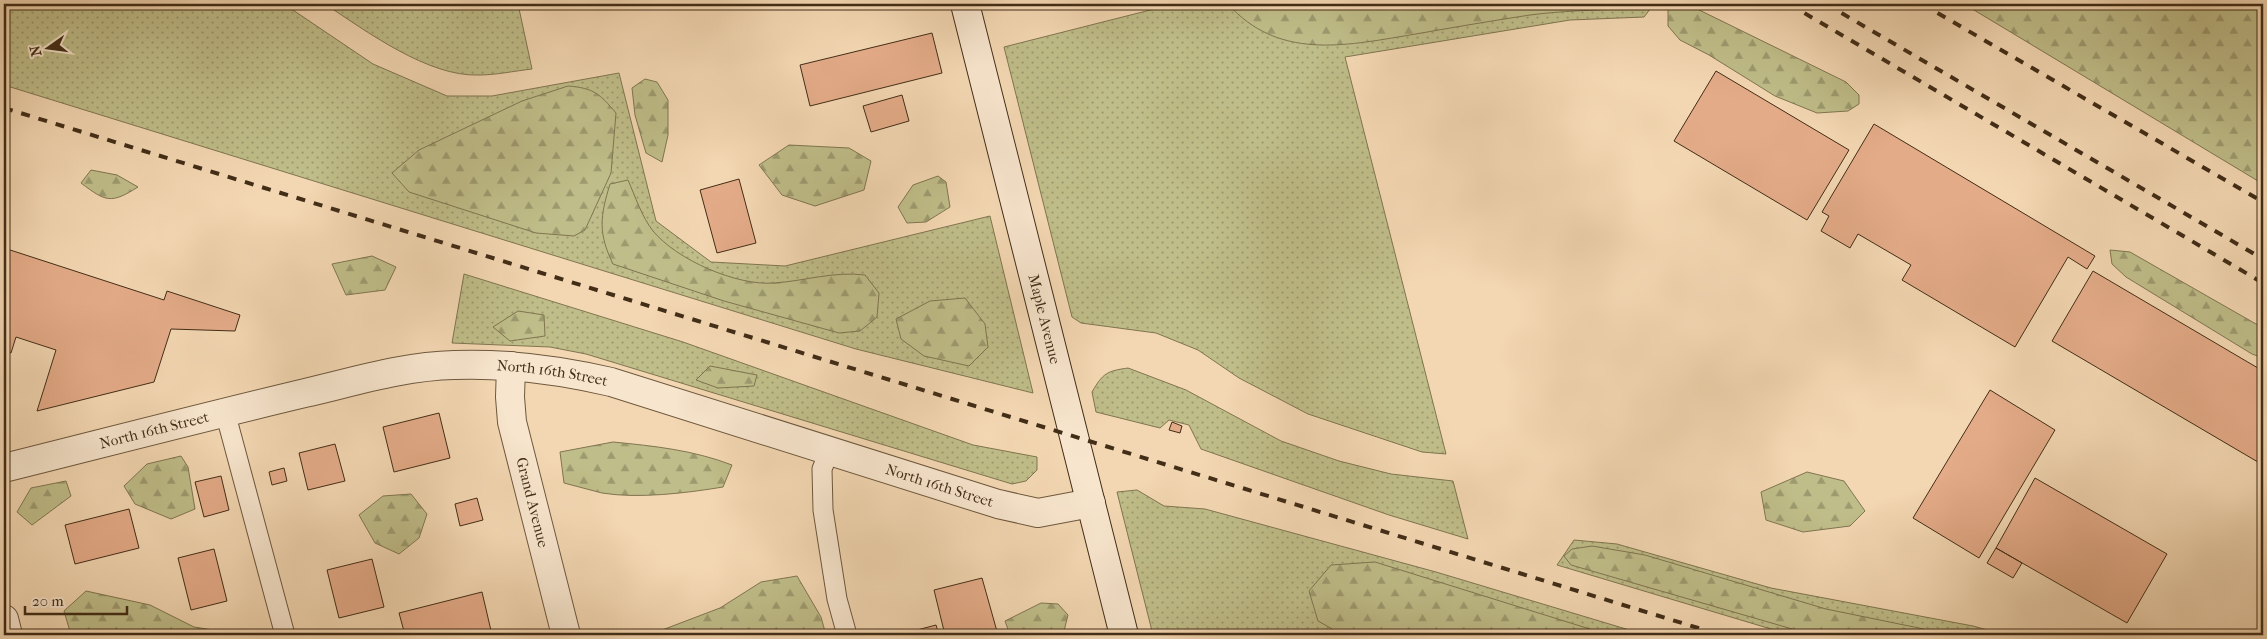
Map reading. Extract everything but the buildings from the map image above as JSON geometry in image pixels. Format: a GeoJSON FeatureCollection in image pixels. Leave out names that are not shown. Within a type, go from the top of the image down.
{"type":"FeatureCollection","features":[{"type":"Feature","properties":{"kind":"street","name":"Maple Avenue"},"geometry":{"type":"LineString","coordinates":[[965,4],[1124,635]]}},
{"type":"Feature","properties":{"kind":"street","name":"North 16th Street"},"geometry":{"type":"LineString","coordinates":[[4,468],[225,412],[393,373],[452,365],[512,366],[564,371],[611,382],[998,504],[1038,513],[1091,503]]}},
{"type":"Feature","properties":{"kind":"street","name":"Grand Avenue"},"geometry":{"type":"LineString","coordinates":[[512,366],[510,397],[512,422],[566,635]]}},
{"type":"Feature","properties":{"kind":"street"},"geometry":{"type":"LineString","coordinates":[[4,619],[8,635]]}},
{"type":"Feature","properties":{"kind":"lane"},"geometry":{"type":"LineString","coordinates":[[225,412],[285,635]]}},
{"type":"Feature","properties":{"kind":"lane"},"geometry":{"type":"LineString","coordinates":[[829,452],[822,470],[823,510],[837,599],[847,635]]}},
{"type":"Feature","properties":{"kind":"green space"},"geometry":{"type":"Polygon","coordinates":[[[4,4],[284,4],[373,64],[447,96],[492,96],[619,73],[656,221],[711,262],[785,266],[990,216],[1033,393],[856,349],[4,85],[4,4]]]}},
{"type":"Feature","properties":{"kind":"green space"},"geometry":{"type":"Polygon","coordinates":[[[325,4],[518,4],[532,69],[479,75],[459,74],[439,69],[419,61],[378,39],[325,4]]]}},
{"type":"Feature","properties":{"kind":"green space"},"geometry":{"type":"Polygon","coordinates":[[[1174,4],[1654,4],[1644,17],[1570,20],[1345,57],[1446,454],[1422,452],[1308,414],[1239,378],[1198,350],[1156,333],[1081,323],[1072,317],[1004,47],[1174,4]]]}},
{"type":"Feature","properties":{"kind":"green space"},"geometry":{"type":"Polygon","coordinates":[[[1228,4],[1637,4],[1625,9],[1530,15],[1361,43],[1313,45],[1290,41],[1268,34],[1247,22],[1228,4]]]}},
{"type":"Feature","properties":{"kind":"green space"},"geometry":{"type":"Polygon","coordinates":[[[1677,4],[1687,4],[1846,82],[1859,95],[1859,104],[1848,111],[1817,113],[1775,96],[1709,55],[1680,40],[1668,26],[1668,10],[1677,4]]]}},
{"type":"Feature","properties":{"kind":"green space"},"geometry":{"type":"Polygon","coordinates":[[[1964,4],[2263,4],[2263,184],[1964,4]]]}},
{"type":"Feature","properties":{"kind":"green space"},"geometry":{"type":"Polygon","coordinates":[[[645,79],[657,82],[668,100],[668,135],[662,162],[646,153],[635,115],[632,88],[645,79]]]}},
{"type":"Feature","properties":{"kind":"green space"},"geometry":{"type":"Polygon","coordinates":[[[568,86],[584,88],[596,93],[616,113],[611,173],[585,230],[574,236],[536,233],[409,192],[392,173],[419,150],[522,101],[568,86]]]}},
{"type":"Feature","properties":{"kind":"green space"},"geometry":{"type":"Polygon","coordinates":[[[789,145],[849,148],[871,161],[864,190],[815,206],[782,195],[759,165],[789,145]]]}},
{"type":"Feature","properties":{"kind":"green space"},"geometry":{"type":"Polygon","coordinates":[[[91,170],[117,175],[138,187],[115,198],[103,197],[81,183],[91,170]]]}},
{"type":"Feature","properties":{"kind":"green space"},"geometry":{"type":"Polygon","coordinates":[[[938,176],[946,182],[950,207],[926,222],[907,223],[898,207],[913,185],[938,176]]]}},
{"type":"Feature","properties":{"kind":"green space"},"geometry":{"type":"Polygon","coordinates":[[[628,180],[642,213],[653,231],[677,252],[692,261],[726,276],[759,283],[786,282],[842,274],[865,275],[879,293],[877,317],[860,331],[839,333],[724,301],[613,264],[603,234],[604,206],[610,184],[628,180]]]}},
{"type":"Feature","properties":{"kind":"green space"},"geometry":{"type":"Polygon","coordinates":[[[2110,250],[2130,252],[2263,328],[2263,358],[2252,354],[2126,277],[2112,264],[2110,250]]]}},
{"type":"Feature","properties":{"kind":"green space"},"geometry":{"type":"Polygon","coordinates":[[[372,256],[396,267],[385,290],[346,295],[332,264],[372,256]]]}},
{"type":"Feature","properties":{"kind":"green space"},"geometry":{"type":"Polygon","coordinates":[[[464,274],[683,342],[973,445],[1037,457],[1037,470],[1026,481],[1012,484],[586,354],[550,347],[452,343],[464,274]]]}},
{"type":"Feature","properties":{"kind":"green space"},"geometry":{"type":"Polygon","coordinates":[[[965,298],[985,324],[988,347],[969,366],[924,356],[901,339],[896,319],[930,301],[965,298]]]}},
{"type":"Feature","properties":{"kind":"green space"},"geometry":{"type":"Polygon","coordinates":[[[518,311],[544,315],[545,336],[510,341],[493,327],[518,311]]]}},
{"type":"Feature","properties":{"kind":"green space"},"geometry":{"type":"Polygon","coordinates":[[[710,366],[757,375],[754,386],[718,388],[696,380],[710,366]]]}},
{"type":"Feature","properties":{"kind":"green space"},"geometry":{"type":"Polygon","coordinates":[[[1128,368],[1186,390],[1281,441],[1339,461],[1391,474],[1453,481],[1468,539],[1389,515],[1201,449],[1189,425],[1169,420],[1160,428],[1096,412],[1092,392],[1099,381],[1110,372],[1128,368]]]}},
{"type":"Feature","properties":{"kind":"green space"},"geometry":{"type":"Polygon","coordinates":[[[613,442],[688,452],[732,465],[723,487],[678,493],[616,495],[564,483],[560,452],[613,442]]]}},
{"type":"Feature","properties":{"kind":"green space"},"geometry":{"type":"Polygon","coordinates":[[[181,456],[188,467],[195,509],[171,519],[135,504],[124,486],[147,464],[181,456]]]}},
{"type":"Feature","properties":{"kind":"green space"},"geometry":{"type":"Polygon","coordinates":[[[1807,472],[1844,481],[1865,511],[1850,526],[1803,532],[1766,520],[1761,492],[1807,472]]]}},
{"type":"Feature","properties":{"kind":"green space"},"geometry":{"type":"Polygon","coordinates":[[[66,481],[71,496],[32,525],[17,512],[31,488],[66,481]]]}},
{"type":"Feature","properties":{"kind":"green space"},"geometry":{"type":"Polygon","coordinates":[[[1137,490],[1164,506],[1205,509],[1436,572],[1646,635],[1153,635],[1117,492],[1137,490]]]}},
{"type":"Feature","properties":{"kind":"green space"},"geometry":{"type":"Polygon","coordinates":[[[411,494],[427,514],[419,538],[399,554],[375,543],[359,515],[383,496],[411,494]]]}},
{"type":"Feature","properties":{"kind":"green space"},"geometry":{"type":"Polygon","coordinates":[[[1574,540],[1617,544],[1771,588],[1973,626],[2006,635],[1791,635],[1557,565],[1574,540]]]}},
{"type":"Feature","properties":{"kind":"green space"},"geometry":{"type":"Polygon","coordinates":[[[1592,546],[1645,555],[1826,609],[1953,635],[1813,635],[1571,565],[1564,556],[1572,549],[1592,546]]]}},
{"type":"Feature","properties":{"kind":"green space"},"geometry":{"type":"Polygon","coordinates":[[[1375,562],[1609,635],[1343,635],[1318,621],[1309,591],[1331,565],[1375,562]]]}},
{"type":"Feature","properties":{"kind":"green space"},"geometry":{"type":"Polygon","coordinates":[[[797,576],[821,617],[826,635],[649,635],[720,608],[761,582],[797,576]]]}},
{"type":"Feature","properties":{"kind":"green space"},"geometry":{"type":"Polygon","coordinates":[[[86,591],[150,605],[194,627],[219,631],[223,635],[71,635],[64,611],[86,591]]]}},
{"type":"Feature","properties":{"kind":"green space"},"geometry":{"type":"Polygon","coordinates":[[[1041,603],[1058,604],[1068,615],[1064,631],[1055,635],[1010,635],[1005,621],[1041,603]]]}},
{"type":"Feature","properties":{"kind":"railway"},"geometry":{"type":"LineString","coordinates":[[1789,4],[2263,283]]}},
{"type":"Feature","properties":{"kind":"railway"},"geometry":{"type":"LineString","coordinates":[[1826,4],[2263,259]]}},
{"type":"Feature","properties":{"kind":"railway"},"geometry":{"type":"LineString","coordinates":[[1922,4],[2263,202]]}},
{"type":"Feature","properties":{"kind":"railway"},"geometry":{"type":"LineString","coordinates":[[4,108],[1721,635]]}}]}
